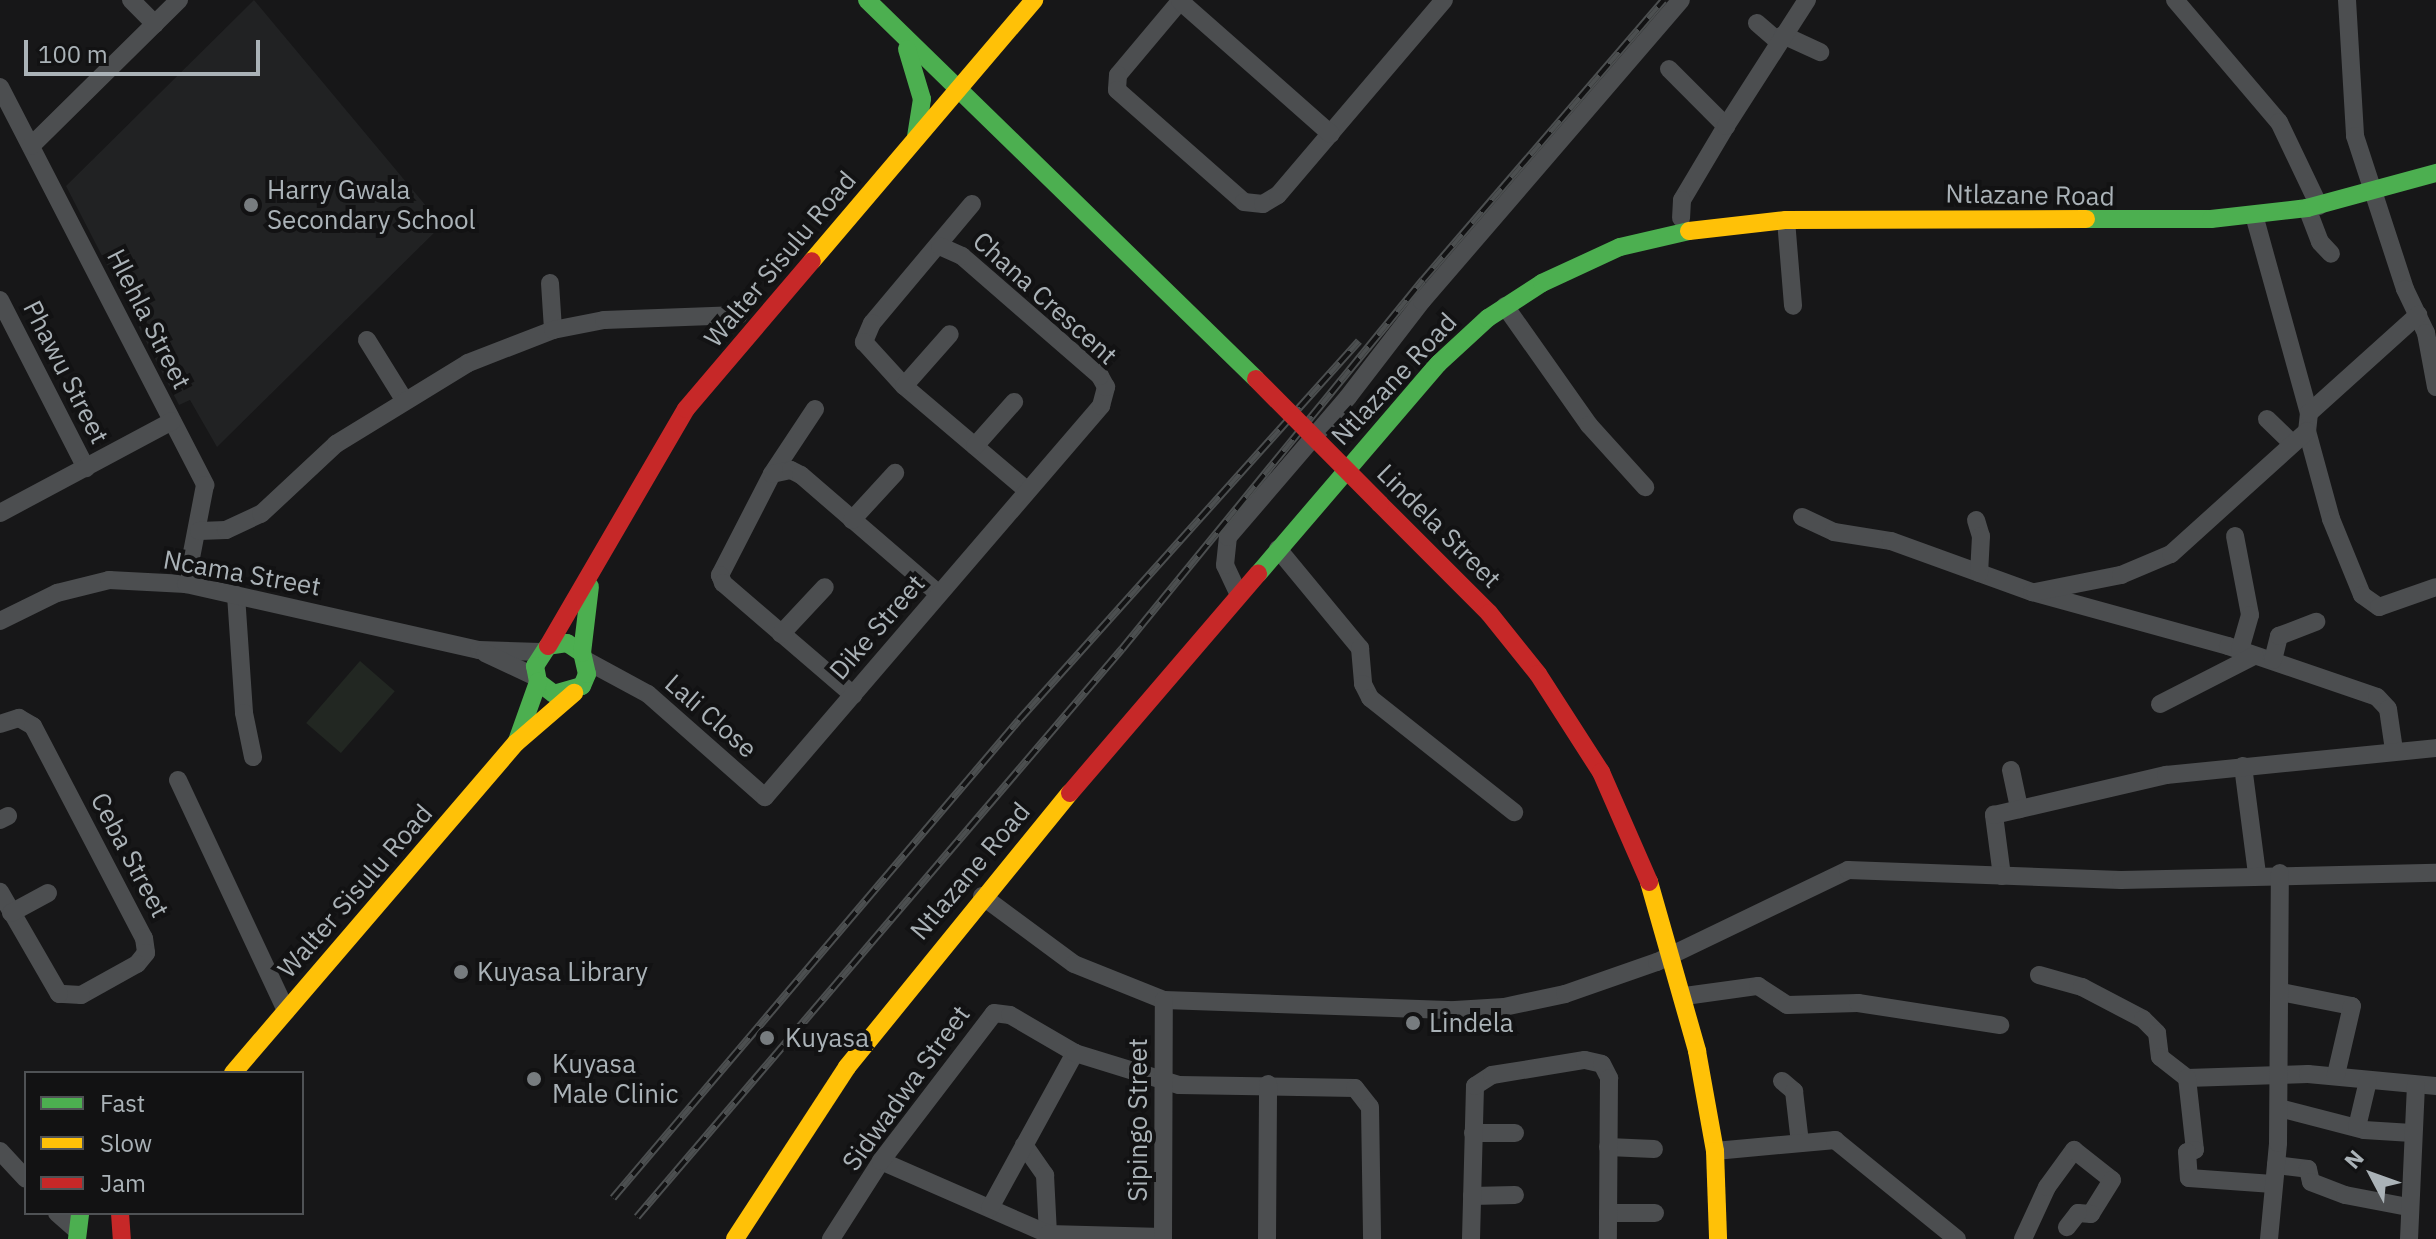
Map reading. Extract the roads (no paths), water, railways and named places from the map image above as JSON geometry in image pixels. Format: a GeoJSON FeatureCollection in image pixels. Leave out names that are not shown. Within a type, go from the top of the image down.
{"type":"FeatureCollection","features":[{"type":"Feature","properties":{"kind":"street"},"geometry":{"type":"LineString","coordinates":[[131,0],[155,24]]}},
{"type":"Feature","properties":{"kind":"street"},"geometry":{"type":"LineString","coordinates":[[31,146],[179,0]]}},
{"type":"Feature","properties":{"kind":"street","name":"Lindela Street"},"geometry":{"type":"LineString","coordinates":[[867,0],[956,92],[1086,209],[1489,613],[1563,709],[1632,838],[1685,996],[1715,1151],[1718,1239]]}},
{"type":"Feature","properties":{"kind":"street","name":"Walter Sisulu Road"},"geometry":{"type":"LineString","coordinates":[[544,649],[592,572],[653,458],[686,409],[1034,0]]}},
{"type":"Feature","properties":{"kind":"street"},"geometry":{"type":"LineString","coordinates":[[1331,134],[1181,1],[1118,75],[1122,99],[1244,202],[1269,202],[1331,134],[1439,6],[1418,0]]}},
{"type":"Feature","properties":{"kind":"street"},"geometry":{"type":"LineString","coordinates":[[1239,595],[1225,565],[1228,537],[1348,397],[1422,301],[1681,0]]}},
{"type":"Feature","properties":{"kind":"street"},"geometry":{"type":"LineString","coordinates":[[1681,218],[1682,200],[1807,0]]}},
{"type":"Feature","properties":{"kind":"street"},"geometry":{"type":"LineString","coordinates":[[2175,0],[2272,111],[2299,155],[2320,242],[2331,254]]}},
{"type":"Feature","properties":{"kind":"street"},"geometry":{"type":"LineString","coordinates":[[2347,0],[2355,136],[2372,192],[2418,315],[2436,387]]}},
{"type":"Feature","properties":{"kind":"street"},"geometry":{"type":"LineString","coordinates":[[1757,23],[1781,39],[1820,52]]}},
{"type":"Feature","properties":{"kind":"street"},"geometry":{"type":"LineString","coordinates":[[903,38],[922,99],[916,139]]}},
{"type":"Feature","properties":{"kind":"street"},"geometry":{"type":"LineString","coordinates":[[1669,69],[1726,126]]}},
{"type":"Feature","properties":{"kind":"street","name":"Hlehla Street"},"geometry":{"type":"LineString","coordinates":[[0,87],[205,485],[199,531],[186,584]]}},
{"type":"Feature","properties":{"kind":"street","name":"Ntlazane Road"},"geometry":{"type":"LineString","coordinates":[[735,1239],[847,1067],[982,896],[1438,364],[1505,306],[1590,259],[1649,238],[1709,226],[1786,220],[2164,222],[2313,207],[2436,173]]}},
{"type":"Feature","properties":{"kind":"street","name":"Chana Crescent"},"geometry":{"type":"LineString","coordinates":[[940,246],[962,256],[1100,376],[1106,387],[1101,406],[1028,491],[904,386],[864,342],[872,323],[940,246],[972,204]]}},
{"type":"Feature","properties":{"kind":"street"},"geometry":{"type":"LineString","coordinates":[[2254,215],[2303,429],[2331,519],[2366,602],[2379,607],[2436,587]]}},
{"type":"Feature","properties":{"kind":"street"},"geometry":{"type":"LineString","coordinates":[[1786,220],[1793,306]]}},
{"type":"Feature","properties":{"kind":"street"},"geometry":{"type":"LineString","coordinates":[[550,283],[553,330]]}},
{"type":"Feature","properties":{"kind":"street","name":"Phawu Street"},"geometry":{"type":"LineString","coordinates":[[0,300],[86,468]]}},
{"type":"Feature","properties":{"kind":"street"},"geometry":{"type":"LineString","coordinates":[[1505,306],[1589,425],[1645,487]]}},
{"type":"Feature","properties":{"kind":"street"},"geometry":{"type":"LineString","coordinates":[[199,531],[226,530],[261,514],[336,444],[403,398],[468,363],[553,330],[604,320],[739,315]]}},
{"type":"Feature","properties":{"kind":"street"},"geometry":{"type":"LineString","coordinates":[[2032,592],[2121,575],[2171,554],[2217,518],[2418,315]]}},
{"type":"Feature","properties":{"kind":"street"},"geometry":{"type":"LineString","coordinates":[[904,386],[950,334]]}},
{"type":"Feature","properties":{"kind":"street"},"geometry":{"type":"LineString","coordinates":[[367,340],[403,398]]}},
{"type":"Feature","properties":{"kind":"street"},"geometry":{"type":"LineString","coordinates":[[975,446],[1014,402]]}},
{"type":"Feature","properties":{"kind":"street"},"geometry":{"type":"LineString","coordinates":[[815,409],[772,474],[720,575],[723,583],[853,695]]}},
{"type":"Feature","properties":{"kind":"street"},"geometry":{"type":"LineString","coordinates":[[2267,419],[2303,429]]}},
{"type":"Feature","properties":{"kind":"street"},"geometry":{"type":"LineString","coordinates":[[0,513],[172,421]]}},
{"type":"Feature","properties":{"kind":"street"},"geometry":{"type":"LineString","coordinates":[[772,474],[791,470],[801,475],[939,594]]}},
{"type":"Feature","properties":{"kind":"street"},"geometry":{"type":"LineString","coordinates":[[852,520],[895,473]]}},
{"type":"Feature","properties":{"kind":"street","name":"Dike Street"},"geometry":{"type":"LineString","coordinates":[[765,797],[1028,491]]}},
{"type":"Feature","properties":{"kind":"street"},"geometry":{"type":"LineString","coordinates":[[1802,517],[1834,532],[1891,541],[2032,592],[2273,660],[2380,699],[2388,709],[2394,750]]}},
{"type":"Feature","properties":{"kind":"street"},"geometry":{"type":"LineString","coordinates":[[1976,520],[1981,536],[1979,573]]}},
{"type":"Feature","properties":{"kind":"street"},"geometry":{"type":"LineString","coordinates":[[2235,536],[2250,615],[2247,653]]}},
{"type":"Feature","properties":{"kind":"street"},"geometry":{"type":"LineString","coordinates":[[1278,549],[1360,648],[1363,684],[1370,698],[1514,812]]}},
{"type":"Feature","properties":{"kind":"street","name":"Walter Sisulu Road"},"geometry":{"type":"LineString","coordinates":[[585,657],[592,572]]}},
{"type":"Feature","properties":{"kind":"street","name":"Ncama Street"},"geometry":{"type":"LineString","coordinates":[[0,621],[57,593],[109,580],[186,584],[479,650],[544,649]]}},
{"type":"Feature","properties":{"kind":"street"},"geometry":{"type":"LineString","coordinates":[[781,634],[825,587]]}},
{"type":"Feature","properties":{"kind":"street"},"geometry":{"type":"LineString","coordinates":[[236,595],[244,713],[253,757]]}},
{"type":"Feature","properties":{"kind":"street"},"geometry":{"type":"LineString","coordinates":[[2273,660],[2279,636],[2316,622]]}},
{"type":"Feature","properties":{"kind":"street"},"geometry":{"type":"LineString","coordinates":[[578,689],[585,657],[567,643],[544,649],[537,680],[554,694],[620,681]]}},
{"type":"Feature","properties":{"kind":"street","name":"Ncama Street"},"geometry":{"type":"LineString","coordinates":[[479,650],[537,680]]}},
{"type":"Feature","properties":{"kind":"street"},"geometry":{"type":"LineString","coordinates":[[2160,704],[2247,653]]}},
{"type":"Feature","properties":{"kind":"street","name":"Lali Close"},"geometry":{"type":"LineString","coordinates":[[585,657],[620,681],[648,694],[765,797]]}},
{"type":"Feature","properties":{"kind":"street","name":"Walter Sisulu Road"},"geometry":{"type":"LineString","coordinates":[[516,743],[537,680]]}},
{"type":"Feature","properties":{"kind":"street","name":"Walter Sisulu Road"},"geometry":{"type":"LineString","coordinates":[[235,1071],[516,743],[578,689]]}},
{"type":"Feature","properties":{"kind":"street","name":"Ceba Street"},"geometry":{"type":"LineString","coordinates":[[0,724],[19,718],[33,726],[144,938],[146,953],[137,964],[81,995],[59,994],[0,892]]}},
{"type":"Feature","properties":{"kind":"street"},"geometry":{"type":"LineString","coordinates":[[2002,876],[1994,815],[2166,775],[2436,748]]}},
{"type":"Feature","properties":{"kind":"street"},"geometry":{"type":"LineString","coordinates":[[2243,766],[2257,874]]}},
{"type":"Feature","properties":{"kind":"street"},"geometry":{"type":"LineString","coordinates":[[2011,770],[2019,809]]}},
{"type":"Feature","properties":{"kind":"street"},"geometry":{"type":"LineString","coordinates":[[178,780],[286,1011]]}},
{"type":"Feature","properties":{"kind":"street"},"geometry":{"type":"LineString","coordinates":[[982,896],[1074,964],[1164,1000],[1361,1010],[1504,1007],[1565,994],[1672,956],[1837,872],[2121,880],[2280,873],[2436,873]]}},
{"type":"Feature","properties":{"kind":"street"},"geometry":{"type":"LineString","coordinates":[[2269,1239],[2279,1108],[2280,873]]}},
{"type":"Feature","properties":{"kind":"street"},"geometry":{"type":"LineString","coordinates":[[11,913],[48,893]]}},
{"type":"Feature","properties":{"kind":"street"},"geometry":{"type":"LineString","coordinates":[[2039,975],[2082,987],[2143,1019],[2157,1033],[2160,1057],[2187,1078],[2336,1075],[2368,1081],[2436,1086]]}},
{"type":"Feature","properties":{"kind":"street"},"geometry":{"type":"LineString","coordinates":[[1685,996],[1758,986],[1787,1005],[1858,1003],[2000,1025]]}},
{"type":"Feature","properties":{"kind":"street"},"geometry":{"type":"LineString","coordinates":[[2281,992],[2352,1006],[2336,1075]]}},
{"type":"Feature","properties":{"kind":"street","name":"Sipingo Street"},"geometry":{"type":"LineString","coordinates":[[1163,1238],[1164,1000]]}},
{"type":"Feature","properties":{"kind":"street","name":"Sidwadwa Street"},"geometry":{"type":"LineString","coordinates":[[831,1239],[881,1161],[994,1013],[1010,1015],[1075,1053],[1179,1085],[1268,1084],[1355,1088],[1368,1098],[1372,1239]]}},
{"type":"Feature","properties":{"kind":"street"},"geometry":{"type":"LineString","coordinates":[[990,1208],[1075,1053]]}},
{"type":"Feature","properties":{"kind":"street"},"geometry":{"type":"LineString","coordinates":[[1471,1239],[1471,1096],[1481,1080],[1593,1061],[1602,1064],[1609,1078],[1608,1239]]}},
{"type":"Feature","properties":{"kind":"street"},"geometry":{"type":"LineString","coordinates":[[2187,1078],[2195,1150],[2187,1152],[2189,1178],[2274,1175],[2308,1169],[2311,1182],[2345,1195],[2408,1207]]}},
{"type":"Feature","properties":{"kind":"street"},"geometry":{"type":"LineString","coordinates":[[1782,1081],[1794,1091],[1800,1143]]}},
{"type":"Feature","properties":{"kind":"street"},"geometry":{"type":"LineString","coordinates":[[2357,1127],[2368,1081]]}},
{"type":"Feature","properties":{"kind":"street"},"geometry":{"type":"LineString","coordinates":[[1267,1239],[1268,1084]]}},
{"type":"Feature","properties":{"kind":"street"},"geometry":{"type":"LineString","coordinates":[[2409,1239],[2408,1207],[2416,1085]]}},
{"type":"Feature","properties":{"kind":"street"},"geometry":{"type":"LineString","coordinates":[[2279,1108],[2357,1127],[2412,1133]]}},
{"type":"Feature","properties":{"kind":"street"},"geometry":{"type":"LineString","coordinates":[[1473,1133],[1515,1133]]}},
{"type":"Feature","properties":{"kind":"street"},"geometry":{"type":"LineString","coordinates":[[1715,1151],[1835,1140],[1957,1239]]}},
{"type":"Feature","properties":{"kind":"street"},"geometry":{"type":"LineString","coordinates":[[1024,1145],[1045,1175],[1048,1234]]}},
{"type":"Feature","properties":{"kind":"street"},"geometry":{"type":"LineString","coordinates":[[1608,1147],[1654,1149]]}},
{"type":"Feature","properties":{"kind":"street"},"geometry":{"type":"LineString","coordinates":[[2023,1239],[2047,1187],[2074,1150],[2112,1180],[2091,1214],[2078,1213],[2067,1227]]}},
{"type":"Feature","properties":{"kind":"street"},"geometry":{"type":"LineString","coordinates":[[0,1151],[23,1175]]}},
{"type":"Feature","properties":{"kind":"street"},"geometry":{"type":"LineString","coordinates":[[881,1161],[1048,1234],[1163,1238]]}},
{"type":"Feature","properties":{"kind":"street"},"geometry":{"type":"LineString","coordinates":[[1472,1196],[1515,1195]]}},
{"type":"Feature","properties":{"kind":"street"},"geometry":{"type":"LineString","coordinates":[[1608,1213],[1655,1213]]}},
{"type":"Feature","properties":{"kind":"street"},"geometry":{"type":"LineString","coordinates":[[60,1215],[77,1227]]}},
{"type":"Feature","properties":{"kind":"railway"},"geometry":{"type":"LineString","coordinates":[[637,1217],[1122,649],[1423,280],[1664,0]]}},
{"type":"Feature","properties":{"kind":"railway"},"geometry":{"type":"LineString","coordinates":[[613,1198],[1019,720],[1359,341]]}},
{"type":"Feature","properties":{"kind":"place","name":"Harry Gwala Secondary School"},"geometry":{"type":"Point","coordinates":[251,205]}},
{"type":"Feature","properties":{"kind":"place","name":"Kuyasa Library"},"geometry":{"type":"Point","coordinates":[461,972]}},
{"type":"Feature","properties":{"kind":"place","name":"Lindela"},"geometry":{"type":"Point","coordinates":[1413,1023]}},
{"type":"Feature","properties":{"kind":"place","name":"Kuyasa"},"geometry":{"type":"Point","coordinates":[767,1038]}},
{"type":"Feature","properties":{"kind":"place","name":"Kuyasa Male Clinic"},"geometry":{"type":"Point","coordinates":[534,1079]}}]}
